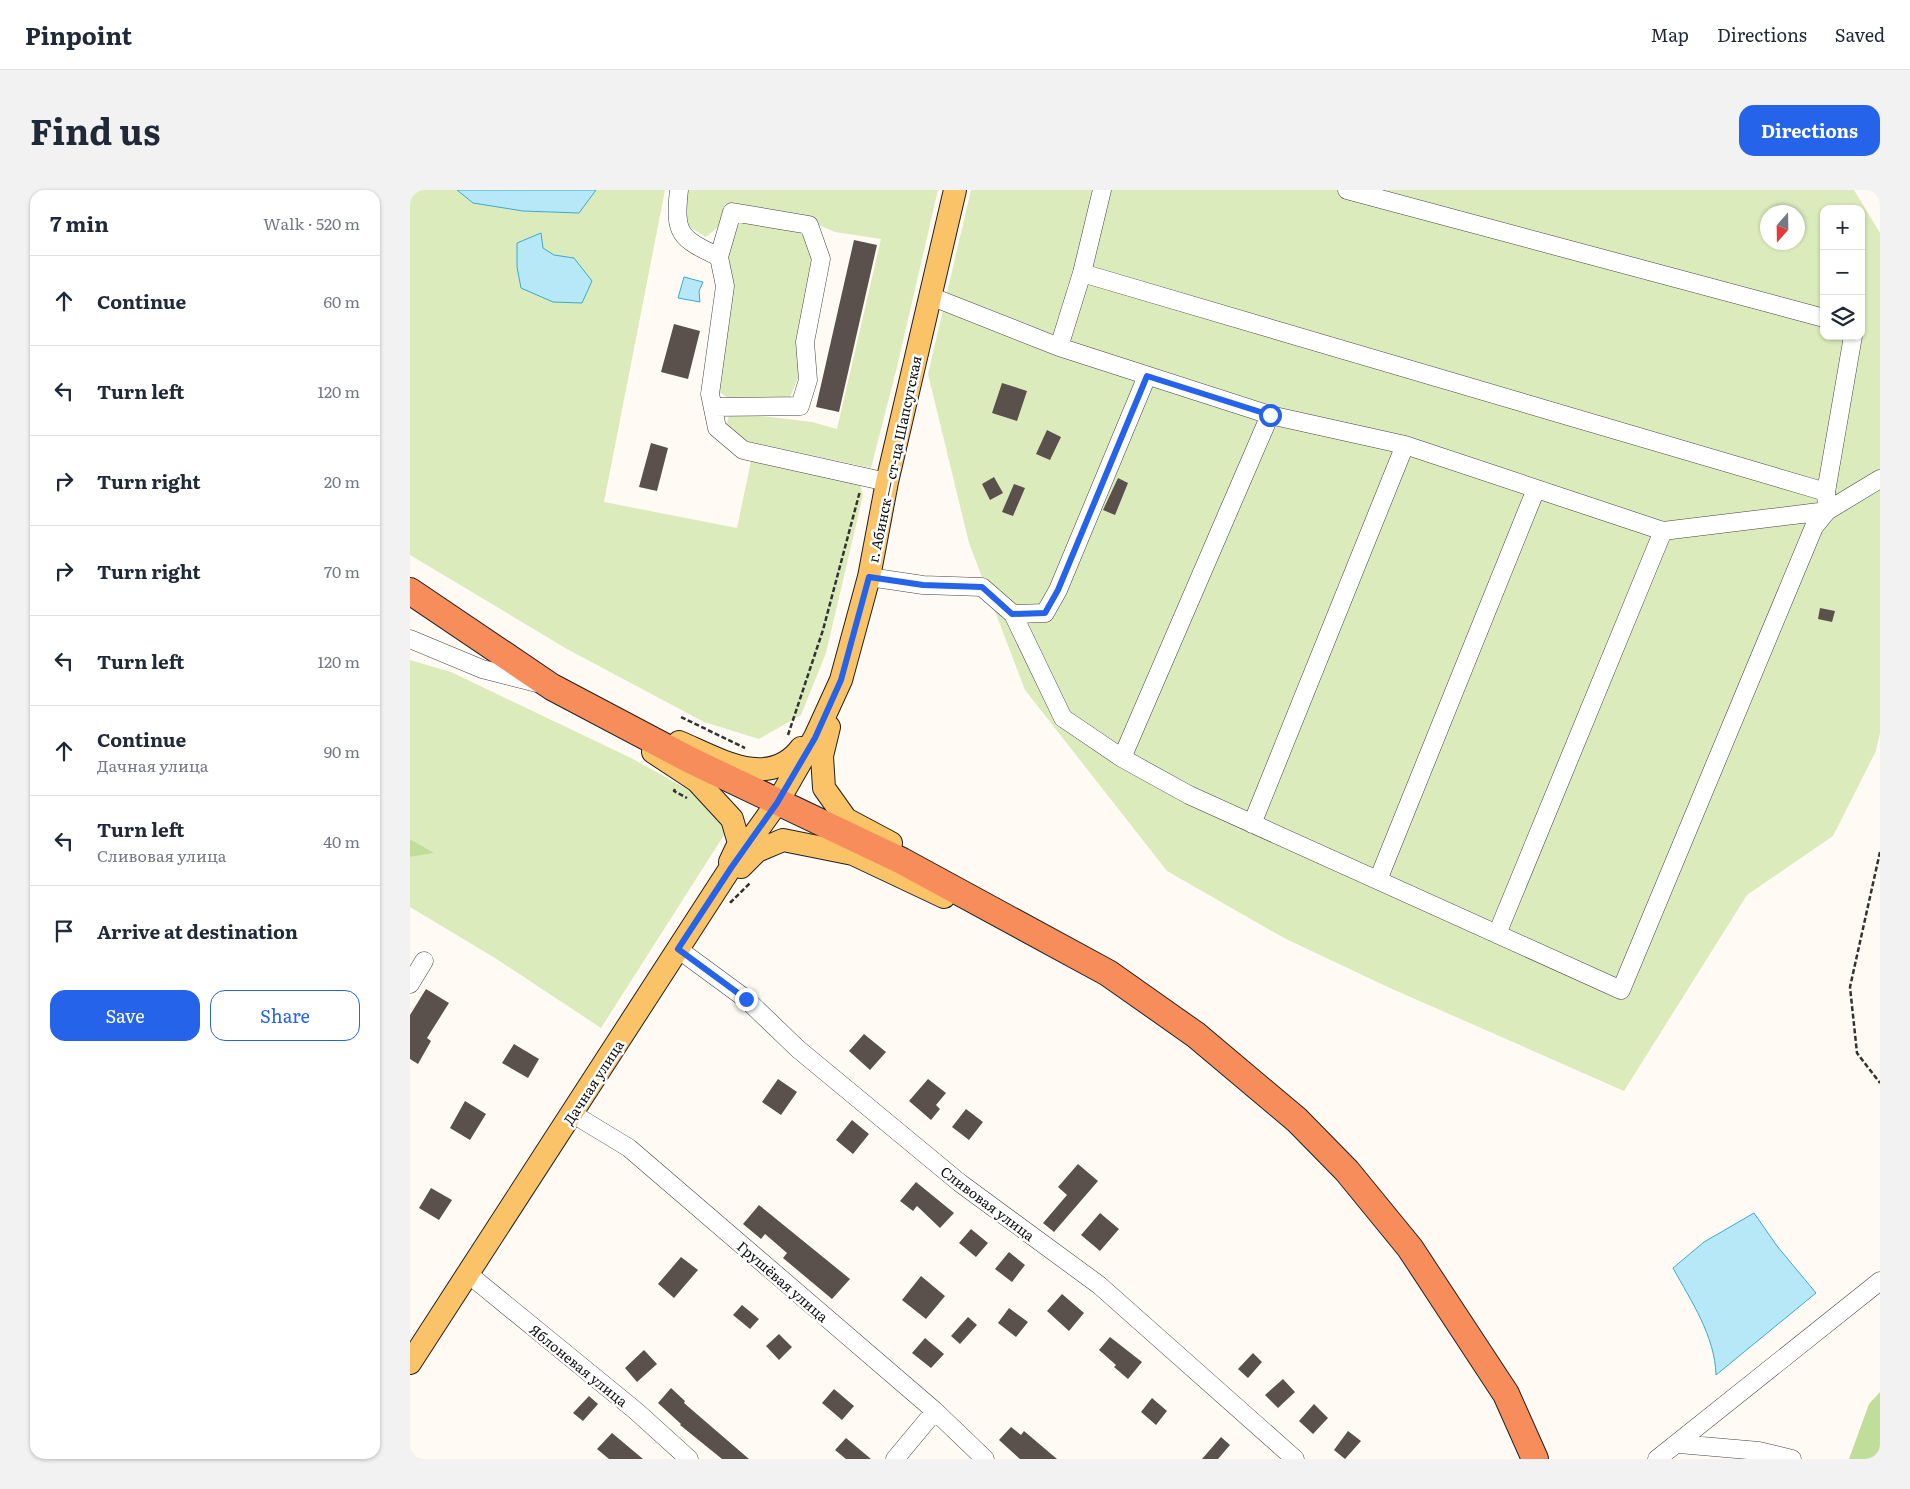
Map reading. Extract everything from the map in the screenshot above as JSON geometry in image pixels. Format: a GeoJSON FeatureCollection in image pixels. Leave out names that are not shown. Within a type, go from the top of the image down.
{"type":"FeatureCollection","features":[{"type":"Feature","properties":{"kind":"highway"},"geometry":{"type":"LineString","coordinates":[[410,591],[552,688],[777,803],[902,861],[1108,973],[1196,1035],[1297,1120],[1347,1171],[1410,1248],[1506,1394],[1535,1459]]}},
{"type":"Feature","properties":{"kind":"main road","name":"г. Абинск — ст-ца Шапсугская"},"geometry":{"type":"LineString","coordinates":[[777,803],[815,738],[841,680],[869,577],[887,482],[955,190]]}},
{"type":"Feature","properties":{"kind":"main road"},"geometry":{"type":"LineString","coordinates":[[552,688],[745,770],[779,768],[800,750],[841,680]]}},
{"type":"Feature","properties":{"kind":"main road"},"geometry":{"type":"LineString","coordinates":[[841,680],[822,756],[824,788],[846,819],[960,880],[1108,973]]}},
{"type":"Feature","properties":{"kind":"main road"},"geometry":{"type":"LineString","coordinates":[[552,688],[697,781],[732,819],[739,842],[716,890]]}},
{"type":"Feature","properties":{"kind":"main road","name":"Дачная улица"},"geometry":{"type":"LineString","coordinates":[[410,1363],[467,1273],[573,1114],[716,890],[777,803]]}},
{"type":"Feature","properties":{"kind":"main road"},"geometry":{"type":"LineString","coordinates":[[716,890],[758,851],[783,840],[853,854],[1108,973]]}},
{"type":"Feature","properties":{"kind":"street"},"geometry":{"type":"LineString","coordinates":[[679,190],[676,217],[687,242],[718,257]]}},
{"type":"Feature","properties":{"kind":"street"},"geometry":{"type":"LineString","coordinates":[[1060,347],[1082,273],[1102,190]]}},
{"type":"Feature","properties":{"kind":"street"},"geometry":{"type":"LineString","coordinates":[[1347,190],[1820,317]]}},
{"type":"Feature","properties":{"kind":"street"},"geometry":{"type":"LineString","coordinates":[[713,407],[800,406],[808,380],[805,342],[821,259],[809,225],[732,212],[718,257],[725,286],[710,394],[717,428],[743,450],[887,482]]}},
{"type":"Feature","properties":{"kind":"street"},"geometry":{"type":"LineString","coordinates":[[1082,273],[1826,492]]}},
{"type":"Feature","properties":{"kind":"street"},"geometry":{"type":"LineString","coordinates":[[930,296],[1060,347],[1147,376],[1270,415],[1405,445],[1663,531],[1827,511]]}},
{"type":"Feature","properties":{"kind":"street"},"geometry":{"type":"LineString","coordinates":[[1827,511],[1826,492],[1852,340]]}},
{"type":"Feature","properties":{"kind":"street"},"geometry":{"type":"LineString","coordinates":[[1012,614],[1045,613],[1058,590],[1147,376]]}},
{"type":"Feature","properties":{"kind":"street"},"geometry":{"type":"LineString","coordinates":[[1122,758],[1270,415]]}},
{"type":"Feature","properties":{"kind":"street"},"geometry":{"type":"LineString","coordinates":[[1252,824],[1405,445]]}},
{"type":"Feature","properties":{"kind":"street"},"geometry":{"type":"LineString","coordinates":[[869,577],[923,585],[982,587],[1012,614],[1063,718],[1122,758],[1189,795],[1621,990],[1814,527],[1827,511],[1880,479]]}},
{"type":"Feature","properties":{"kind":"street"},"geometry":{"type":"LineString","coordinates":[[1378,880],[1536,489]]}},
{"type":"Feature","properties":{"kind":"street"},"geometry":{"type":"LineString","coordinates":[[1497,934],[1663,531]]}},
{"type":"Feature","properties":{"kind":"street"},"geometry":{"type":"LineString","coordinates":[[410,639],[482,669],[552,688]]}},
{"type":"Feature","properties":{"kind":"street","name":"Сливовая улица"},"geometry":{"type":"LineString","coordinates":[[678,949],[746,999],[798,1049],[960,1183],[1099,1285],[1295,1459]]}},
{"type":"Feature","properties":{"kind":"street"},"geometry":{"type":"LineString","coordinates":[[410,984],[424,961]]}},
{"type":"Feature","properties":{"kind":"street","name":"Грушёвая улица"},"geometry":{"type":"LineString","coordinates":[[573,1114],[629,1148],[935,1411],[985,1459]]}},
{"type":"Feature","properties":{"kind":"street","name":"Яблоневая улица"},"geometry":{"type":"LineString","coordinates":[[467,1273],[636,1411],[689,1459]]}},
{"type":"Feature","properties":{"kind":"street"},"geometry":{"type":"LineString","coordinates":[[1658,1459],[1880,1281]]}},
{"type":"Feature","properties":{"kind":"street"},"geometry":{"type":"LineString","coordinates":[[895,1459],[935,1411]]}},
{"type":"Feature","properties":{"kind":"street"},"geometry":{"type":"LineString","coordinates":[[1679,1444],[1759,1451],[1792,1459]]}},
{"type":"Feature","properties":{"kind":"path"},"geometry":{"type":"LineString","coordinates":[[788,736],[823,630],[865,477]]}},
{"type":"Feature","properties":{"kind":"path"},"geometry":{"type":"LineString","coordinates":[[681,717],[748,749]]}},
{"type":"Feature","properties":{"kind":"path"},"geometry":{"type":"LineString","coordinates":[[1880,852],[1850,987],[1857,1053],[1880,1083]]}},
{"type":"Feature","properties":{"kind":"green space"},"geometry":{"type":"Polygon","coordinates":[[[410,190],[665,190],[604,502],[737,528],[751,461],[860,483],[863,495],[826,653],[801,715],[759,739],[704,722],[567,649],[410,555],[410,190]]]}},
{"type":"Feature","properties":{"kind":"green space"},"geometry":{"type":"Polygon","coordinates":[[[687,190],[938,190],[897,367],[871,468],[746,441],[726,426],[730,412],[812,422],[837,429],[881,239],[835,232],[788,212],[725,204],[719,226],[706,237],[688,226],[685,199],[687,190]]]}},
{"type":"Feature","properties":{"kind":"green space"},"geometry":{"type":"Polygon","coordinates":[[[971,190],[1854,190],[1863,205],[1820,205],[1820,340],[1865,340],[1865,208],[1880,233],[1880,733],[1876,751],[1833,836],[1747,895],[1624,1091],[1390,988],[1284,938],[1167,871],[1025,690],[969,543],[928,374],[971,190]]]}},
{"type":"Feature","properties":{"kind":"green space"},"geometry":{"type":"Polygon","coordinates":[[[760,220],[798,229],[812,250],[810,286],[800,341],[798,378],[789,400],[730,399],[719,392],[717,380],[725,252],[739,223],[760,220]]]}},
{"type":"Feature","properties":{"kind":"green space"},"geometry":{"type":"Polygon","coordinates":[[[410,660],[451,672],[631,758],[714,804],[726,832],[601,1028],[495,958],[410,907],[410,857],[433,853],[410,839],[410,660]]]}},
{"type":"Feature","properties":{"kind":"green space"},"geometry":{"type":"Polygon","coordinates":[[[410,839],[434,853],[410,857],[410,839]]]}},
{"type":"Feature","properties":{"kind":"green space"},"geometry":{"type":"Polygon","coordinates":[[[1880,1392],[1880,1459],[1849,1459],[1869,1404],[1880,1392]]]}},
{"type":"Feature","properties":{"kind":"water"},"geometry":{"type":"Polygon","coordinates":[[[457,190],[596,190],[579,213],[523,211],[473,203],[457,190]]]}},
{"type":"Feature","properties":{"kind":"water"},"geometry":{"type":"Polygon","coordinates":[[[541,233],[543,248],[554,255],[574,258],[592,281],[582,303],[553,302],[521,288],[517,267],[517,243],[541,233]]]}},
{"type":"Feature","properties":{"kind":"water"},"geometry":{"type":"Polygon","coordinates":[[[684,277],[703,282],[699,291],[700,302],[678,298],[684,277]]]}},
{"type":"Feature","properties":{"kind":"water"},"geometry":{"type":"Polygon","coordinates":[[[1754,1213],[1777,1246],[1816,1293],[1716,1375],[1715,1361],[1707,1333],[1673,1268],[1704,1242],[1754,1213]]]}},
{"type":"Feature","properties":{"kind":"building"},"geometry":{"type":"Polygon","coordinates":[[[854,240],[877,245],[839,412],[816,407],[854,240]]]}},
{"type":"Feature","properties":{"kind":"building"},"geometry":{"type":"Polygon","coordinates":[[[674,324],[700,331],[688,379],[661,372],[674,324]]]}},
{"type":"Feature","properties":{"kind":"building"},"geometry":{"type":"Polygon","coordinates":[[[1002,383],[1027,391],[1017,421],[992,413],[1002,383]]]}},
{"type":"Feature","properties":{"kind":"building"},"geometry":{"type":"Polygon","coordinates":[[[1047,430],[1061,437],[1050,460],[1036,454],[1047,430]]]}},
{"type":"Feature","properties":{"kind":"building"},"geometry":{"type":"Polygon","coordinates":[[[651,443],[668,448],[657,491],[639,487],[651,443]]]}},
{"type":"Feature","properties":{"kind":"building"},"geometry":{"type":"Polygon","coordinates":[[[994,477],[1003,493],[990,500],[982,484],[994,477]]]}},
{"type":"Feature","properties":{"kind":"building"},"geometry":{"type":"Polygon","coordinates":[[[1118,478],[1128,483],[1115,515],[1103,510],[1118,478]]]}},
{"type":"Feature","properties":{"kind":"building"},"geometry":{"type":"Polygon","coordinates":[[[1014,484],[1025,488],[1013,516],[1002,512],[1014,484]]]}},
{"type":"Feature","properties":{"kind":"building"},"geometry":{"type":"Polygon","coordinates":[[[1820,608],[1835,611],[1832,622],[1818,619],[1820,608]]]}},
{"type":"Feature","properties":{"kind":"building"},"geometry":{"type":"Polygon","coordinates":[[[426,989],[449,1003],[427,1038],[431,1041],[418,1064],[410,1059],[410,1015],[426,989]]]}},
{"type":"Feature","properties":{"kind":"building"},"geometry":{"type":"Polygon","coordinates":[[[864,1034],[886,1052],[870,1070],[849,1051],[864,1034]]]}},
{"type":"Feature","properties":{"kind":"building"},"geometry":{"type":"Polygon","coordinates":[[[514,1044],[539,1059],[528,1078],[502,1063],[514,1044]]]}},
{"type":"Feature","properties":{"kind":"building"},"geometry":{"type":"Polygon","coordinates":[[[778,1079],[797,1092],[781,1115],[762,1102],[778,1079]]]}},
{"type":"Feature","properties":{"kind":"building"},"geometry":{"type":"Polygon","coordinates":[[[928,1079],[946,1093],[936,1105],[940,1109],[931,1120],[909,1101],[928,1079]]]}},
{"type":"Feature","properties":{"kind":"building"},"geometry":{"type":"Polygon","coordinates":[[[465,1101],[486,1114],[470,1140],[450,1128],[465,1101]]]}},
{"type":"Feature","properties":{"kind":"building"},"geometry":{"type":"Polygon","coordinates":[[[966,1109],[983,1122],[969,1140],[952,1127],[966,1109]]]}},
{"type":"Feature","properties":{"kind":"building"},"geometry":{"type":"Polygon","coordinates":[[[852,1120],[869,1134],[853,1154],[836,1140],[852,1120]]]}},
{"type":"Feature","properties":{"kind":"building"},"geometry":{"type":"Polygon","coordinates":[[[1078,1164],[1098,1181],[1054,1232],[1043,1223],[1067,1195],[1058,1187],[1078,1164]]]}},
{"type":"Feature","properties":{"kind":"building"},"geometry":{"type":"Polygon","coordinates":[[[916,1182],[954,1213],[940,1228],[917,1206],[913,1211],[900,1201],[916,1182]]]}},
{"type":"Feature","properties":{"kind":"building"},"geometry":{"type":"Polygon","coordinates":[[[431,1188],[452,1200],[439,1220],[419,1208],[431,1188]]]}},
{"type":"Feature","properties":{"kind":"building"},"geometry":{"type":"Polygon","coordinates":[[[759,1205],[850,1279],[832,1299],[783,1258],[787,1253],[765,1234],[761,1239],[743,1224],[759,1205]]]}},
{"type":"Feature","properties":{"kind":"building"},"geometry":{"type":"Polygon","coordinates":[[[1100,1213],[1119,1229],[1100,1251],[1081,1235],[1100,1213]]]}},
{"type":"Feature","properties":{"kind":"building"},"geometry":{"type":"Polygon","coordinates":[[[971,1229],[988,1243],[976,1257],[959,1243],[971,1229]]]}},
{"type":"Feature","properties":{"kind":"building"},"geometry":{"type":"Polygon","coordinates":[[[1009,1252],[1025,1265],[1012,1282],[995,1269],[1009,1252]]]}},
{"type":"Feature","properties":{"kind":"building"},"geometry":{"type":"Polygon","coordinates":[[[681,1257],[698,1270],[674,1298],[658,1284],[681,1257]]]}},
{"type":"Feature","properties":{"kind":"building"},"geometry":{"type":"Polygon","coordinates":[[[921,1276],[945,1296],[926,1319],[902,1300],[921,1276]]]}},
{"type":"Feature","properties":{"kind":"building"},"geometry":{"type":"Polygon","coordinates":[[[1062,1294],[1084,1313],[1069,1331],[1047,1311],[1062,1294]]]}},
{"type":"Feature","properties":{"kind":"building"},"geometry":{"type":"Polygon","coordinates":[[[742,1305],[759,1319],[750,1329],[733,1315],[742,1305]]]}},
{"type":"Feature","properties":{"kind":"building"},"geometry":{"type":"Polygon","coordinates":[[[1009,1308],[1028,1322],[1016,1337],[998,1323],[1009,1308]]]}},
{"type":"Feature","properties":{"kind":"building"},"geometry":{"type":"Polygon","coordinates":[[[968,1317],[977,1325],[960,1344],[951,1336],[968,1317]]]}},
{"type":"Feature","properties":{"kind":"building"},"geometry":{"type":"Polygon","coordinates":[[[779,1334],[792,1347],[779,1360],[766,1346],[779,1334]]]}},
{"type":"Feature","properties":{"kind":"building"},"geometry":{"type":"Polygon","coordinates":[[[1110,1337],[1142,1362],[1128,1379],[1099,1350],[1110,1337]]]}},
{"type":"Feature","properties":{"kind":"building"},"geometry":{"type":"Polygon","coordinates":[[[925,1338],[944,1354],[931,1368],[912,1353],[925,1338]]]}},
{"type":"Feature","properties":{"kind":"building"},"geometry":{"type":"Polygon","coordinates":[[[644,1350],[657,1364],[637,1382],[625,1368],[644,1350]]]}},
{"type":"Feature","properties":{"kind":"building"},"geometry":{"type":"Polygon","coordinates":[[[1253,1353],[1262,1362],[1248,1378],[1238,1369],[1253,1353]]]}},
{"type":"Feature","properties":{"kind":"building"},"geometry":{"type":"Polygon","coordinates":[[[1283,1379],[1295,1392],[1278,1408],[1265,1395],[1283,1379]]]}},
{"type":"Feature","properties":{"kind":"building"},"geometry":{"type":"Polygon","coordinates":[[[671,1388],[685,1401],[684,1403],[749,1459],[722,1459],[680,1425],[658,1403],[671,1388]]]}},
{"type":"Feature","properties":{"kind":"building"},"geometry":{"type":"Polygon","coordinates":[[[834,1389],[854,1406],[842,1420],[822,1403],[834,1389]]]}},
{"type":"Feature","properties":{"kind":"building"},"geometry":{"type":"Polygon","coordinates":[[[589,1396],[598,1404],[583,1421],[573,1413],[589,1396]]]}},
{"type":"Feature","properties":{"kind":"building"},"geometry":{"type":"Polygon","coordinates":[[[1152,1398],[1167,1411],[1156,1425],[1141,1412],[1152,1398]]]}},
{"type":"Feature","properties":{"kind":"building"},"geometry":{"type":"Polygon","coordinates":[[[1314,1404],[1328,1418],[1313,1434],[1299,1421],[1314,1404]]]}},
{"type":"Feature","properties":{"kind":"building"},"geometry":{"type":"Polygon","coordinates":[[[1011,1427],[1021,1435],[1024,1431],[1057,1459],[1020,1459],[999,1440],[1011,1427]]]}},
{"type":"Feature","properties":{"kind":"building"},"geometry":{"type":"Polygon","coordinates":[[[1348,1431],[1361,1441],[1345,1459],[1334,1450],[1348,1431]]]}},
{"type":"Feature","properties":{"kind":"building"},"geometry":{"type":"Polygon","coordinates":[[[612,1433],[643,1459],[609,1459],[597,1449],[612,1433]]]}},
{"type":"Feature","properties":{"kind":"building"},"geometry":{"type":"Polygon","coordinates":[[[1221,1437],[1230,1445],[1218,1459],[1202,1459],[1221,1437]]]}},
{"type":"Feature","properties":{"kind":"building"},"geometry":{"type":"Polygon","coordinates":[[[846,1438],[871,1459],[846,1459],[835,1450],[846,1438]]]}},
{"type":"Feature","properties":{"kind":"route"},"geometry":{"type":"LineString","coordinates":[[746,999],[678,949],[731,868],[777,803],[815,738],[841,680],[869,577],[923,585],[982,587],[1012,614],[1045,613],[1058,590],[1147,376],[1270,415]]}}]}
